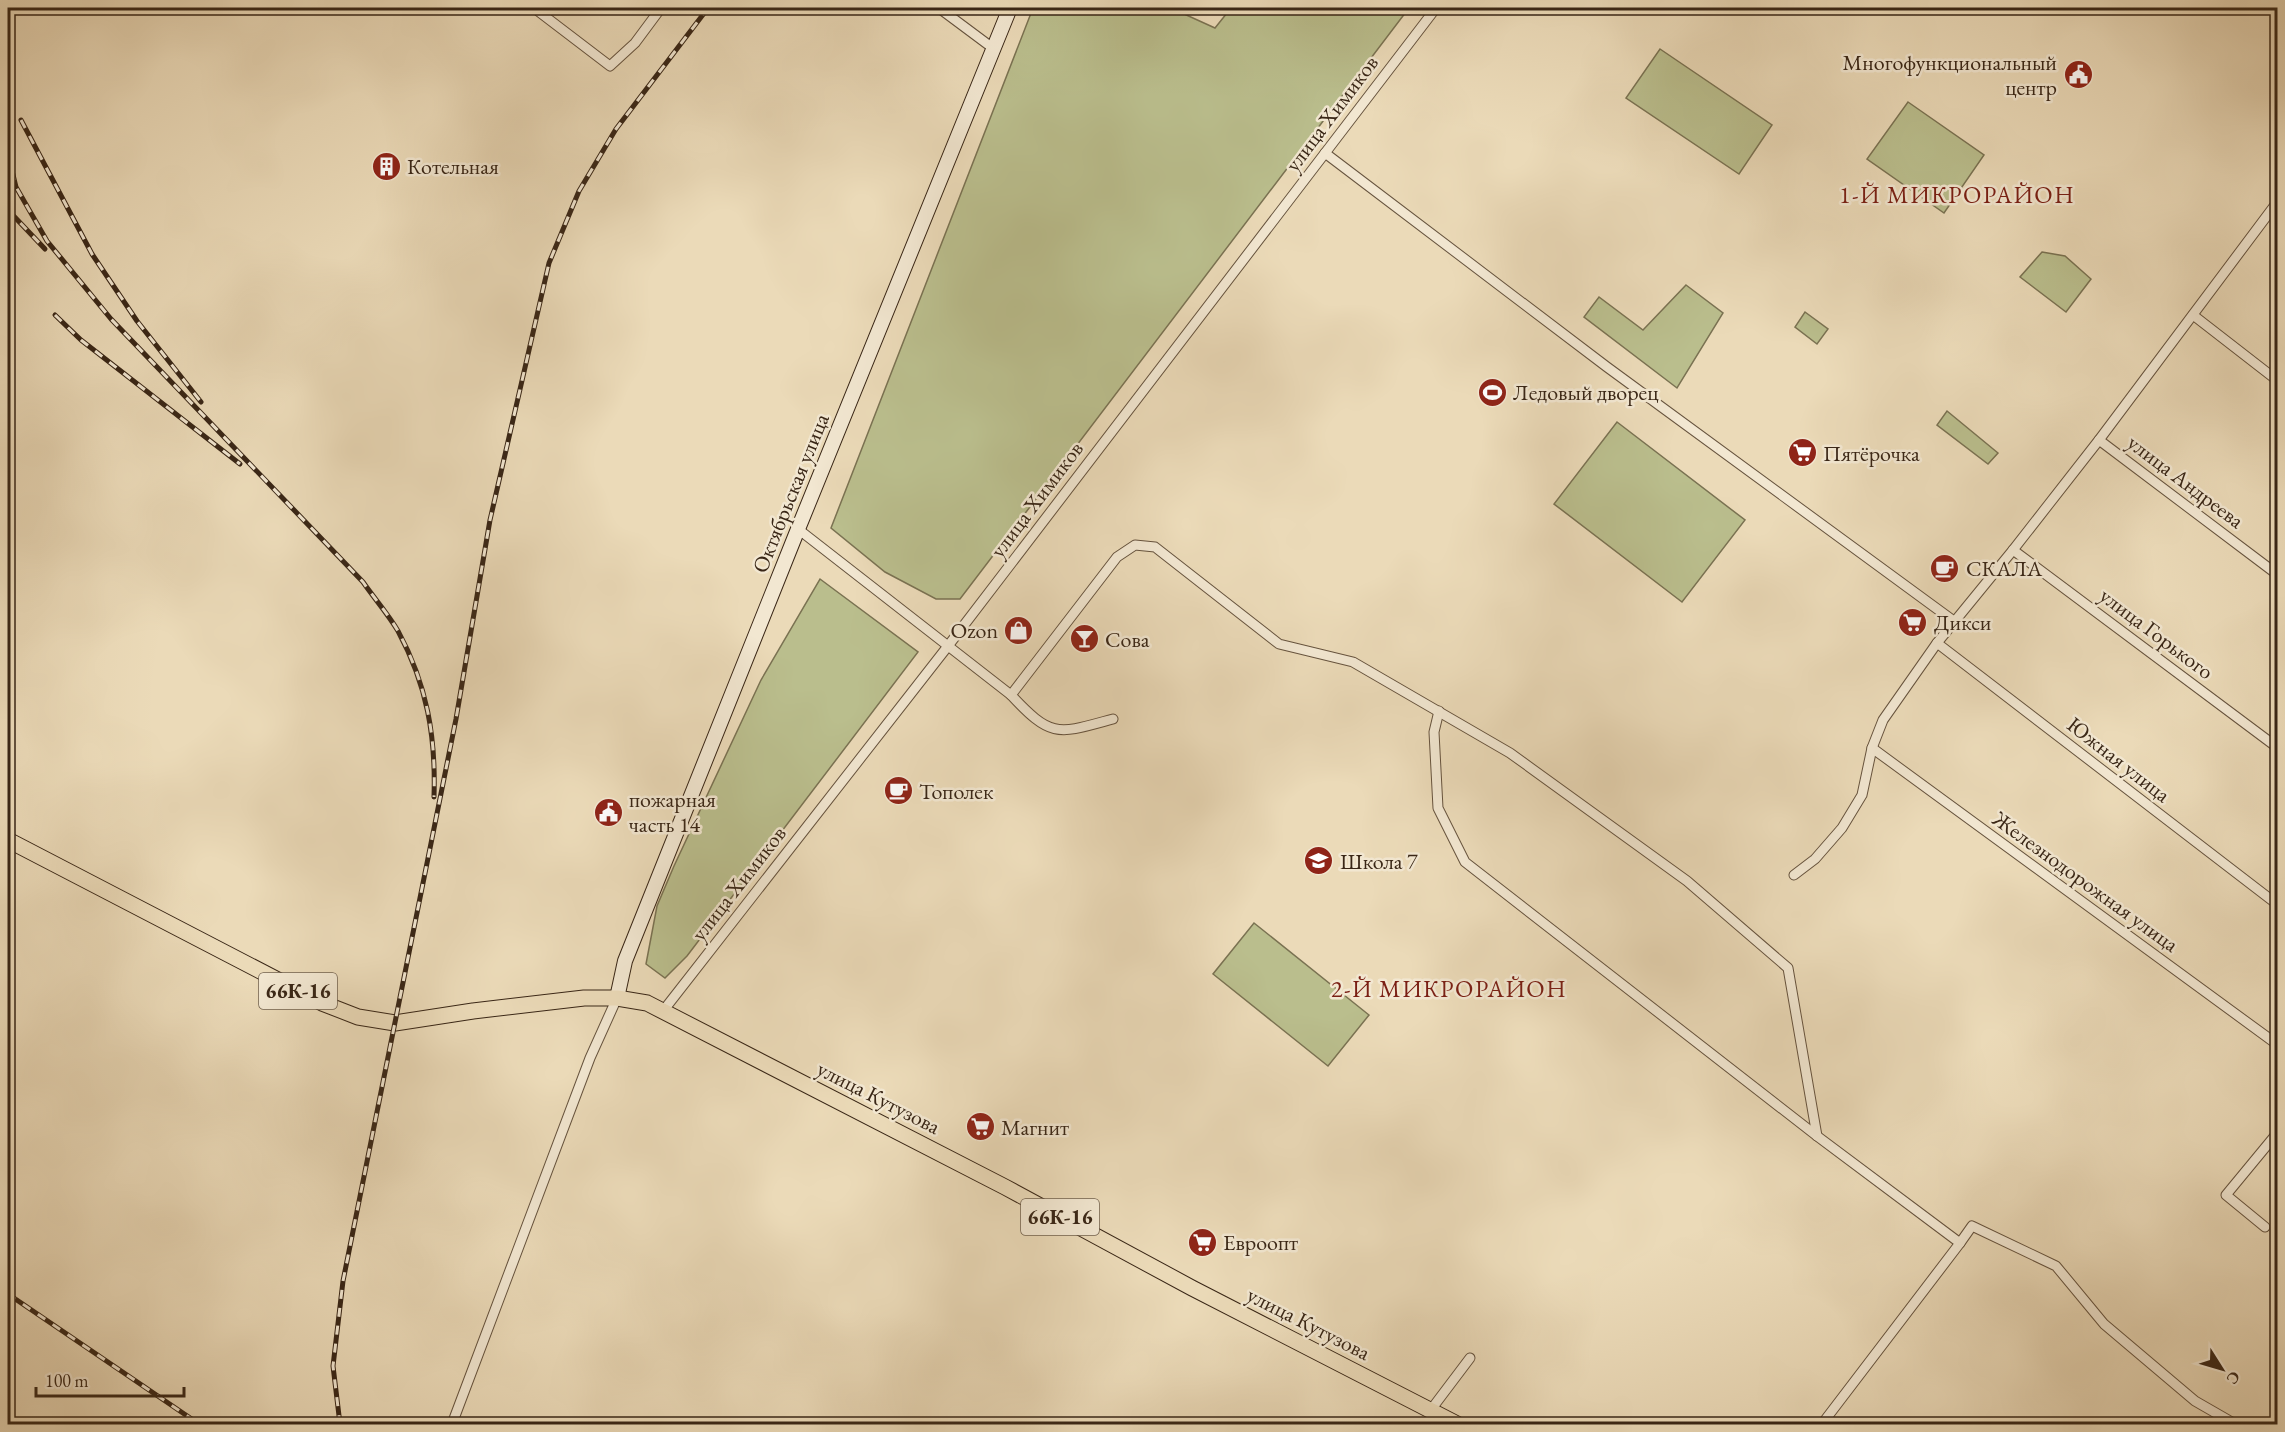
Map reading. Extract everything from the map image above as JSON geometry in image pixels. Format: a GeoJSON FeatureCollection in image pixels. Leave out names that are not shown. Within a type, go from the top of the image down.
{"type":"FeatureCollection","features":[{"type":"Feature","properties":{"kind":"main road","name":"Октябрьская улица"},"geometry":{"type":"LineString","coordinates":[[616,998],[625,961],[1010,8]]}},
{"type":"Feature","properties":{"kind":"main road","name":"66К-16"},"geometry":{"type":"LineString","coordinates":[[8,840],[322,1003],[358,1017],[405,1022],[473,1011],[584,998],[636,1000],[663,1011]]}},
{"type":"Feature","properties":{"kind":"main road","name":"улица Кутузова"},"geometry":{"type":"LineString","coordinates":[[663,1011],[1005,1187],[1192,1288],[1457,1425]]}},
{"type":"Feature","properties":{"kind":"street"},"geometry":{"type":"LineString","coordinates":[[534,8],[610,66],[634,43],[661,8]]}},
{"type":"Feature","properties":{"kind":"street"},"geometry":{"type":"LineString","coordinates":[[939,8],[994,49]]}},
{"type":"Feature","properties":{"kind":"street","name":"улица Химиков"},"geometry":{"type":"LineString","coordinates":[[663,1011],[948,646],[1433,8]]}},
{"type":"Feature","properties":{"kind":"street"},"geometry":{"type":"LineString","coordinates":[[1325,153],[1607,367],[1955,622]]}},
{"type":"Feature","properties":{"kind":"street"},"geometry":{"type":"LineString","coordinates":[[1794,874],[1815,859],[1847,820],[1862,795],[1872,748],[1883,720],[1937,643],[2099,440],[2276,206]]}},
{"type":"Feature","properties":{"kind":"street"},"geometry":{"type":"LineString","coordinates":[[2193,315],[2277,381]]}},
{"type":"Feature","properties":{"kind":"street","name":"улица Андреева"},"geometry":{"type":"LineString","coordinates":[[2099,440],[2277,575]]}},
{"type":"Feature","properties":{"kind":"street"},"geometry":{"type":"LineString","coordinates":[[798,529],[1011,695],[1049,728],[1074,730],[1113,719]]}},
{"type":"Feature","properties":{"kind":"street"},"geometry":{"type":"LineString","coordinates":[[1011,695],[1117,557],[1136,545],[1155,547],[1279,644],[1353,662],[1510,753],[1687,881],[1788,968],[1817,1136]]}},
{"type":"Feature","properties":{"kind":"street","name":"улица Горького"},"geometry":{"type":"LineString","coordinates":[[2013,550],[2277,748]]}},
{"type":"Feature","properties":{"kind":"street","name":"Южная улица"},"geometry":{"type":"LineString","coordinates":[[1937,643],[2277,905]]}},
{"type":"Feature","properties":{"kind":"street"},"geometry":{"type":"LineString","coordinates":[[1439,711],[1434,732],[1438,808],[1465,862],[1817,1136],[1960,1243]]}},
{"type":"Feature","properties":{"kind":"street","name":"Железнодорожная улица"},"geometry":{"type":"LineString","coordinates":[[1872,748],[2277,1045]]}},
{"type":"Feature","properties":{"kind":"street"},"geometry":{"type":"LineString","coordinates":[[452,1425],[591,1058],[616,998]]}},
{"type":"Feature","properties":{"kind":"street"},"geometry":{"type":"LineString","coordinates":[[2265,1227],[2226,1194],[2277,1132]]}},
{"type":"Feature","properties":{"kind":"street"},"geometry":{"type":"LineString","coordinates":[[1822,1425],[1972,1226],[2056,1266],[2104,1324],[2195,1401],[2235,1425]]}},
{"type":"Feature","properties":{"kind":"street"},"geometry":{"type":"LineString","coordinates":[[1430,1411],[1470,1358]]}},
{"type":"Feature","properties":{"kind":"green space"},"geometry":{"type":"Polygon","coordinates":[[[1033,8],[1171,8],[1215,28],[1231,8],[1409,8],[960,599],[936,599],[885,572],[831,528],[1033,8]]]}},
{"type":"Feature","properties":{"kind":"green space"},"geometry":{"type":"Polygon","coordinates":[[[1660,49],[1772,125],[1739,174],[1626,98],[1660,49]]]}},
{"type":"Feature","properties":{"kind":"green space"},"geometry":{"type":"Polygon","coordinates":[[[1908,102],[1984,155],[1944,213],[1867,159],[1908,102]]]}},
{"type":"Feature","properties":{"kind":"green space"},"geometry":{"type":"Polygon","coordinates":[[[2042,252],[2065,256],[2091,279],[2066,312],[2020,277],[2042,252]]]}},
{"type":"Feature","properties":{"kind":"green space"},"geometry":{"type":"Polygon","coordinates":[[[1686,285],[1723,313],[1677,388],[1584,317],[1599,297],[1643,330],[1686,285]]]}},
{"type":"Feature","properties":{"kind":"green space"},"geometry":{"type":"Polygon","coordinates":[[[1805,312],[1828,329],[1817,344],[1795,327],[1805,312]]]}},
{"type":"Feature","properties":{"kind":"green space"},"geometry":{"type":"Polygon","coordinates":[[[1947,411],[1998,453],[1988,464],[1937,425],[1947,411]]]}},
{"type":"Feature","properties":{"kind":"green space"},"geometry":{"type":"Polygon","coordinates":[[[1617,422],[1745,520],[1682,602],[1554,504],[1617,422]]]}},
{"type":"Feature","properties":{"kind":"green space"},"geometry":{"type":"Polygon","coordinates":[[[820,579],[918,652],[687,956],[665,978],[646,964],[657,906],[761,680],[820,579]]]}},
{"type":"Feature","properties":{"kind":"green space"},"geometry":{"type":"Polygon","coordinates":[[[1254,923],[1369,1015],[1328,1066],[1213,974],[1254,923]]]}},
{"type":"Feature","properties":{"kind":"railway"},"geometry":{"type":"LineString","coordinates":[[340,1424],[333,1366],[343,1281],[456,719],[490,520],[549,263],[579,191],[616,129],[708,8]]}},
{"type":"Feature","properties":{"kind":"railway"},"geometry":{"type":"LineString","coordinates":[[21,120],[92,254],[137,321],[201,402]]}},
{"type":"Feature","properties":{"kind":"railway"},"geometry":{"type":"LineString","coordinates":[[8,154],[16,187],[47,241],[111,319],[363,582],[398,631],[416,671],[428,711],[433,753],[434,797]]}},
{"type":"Feature","properties":{"kind":"railway"},"geometry":{"type":"LineString","coordinates":[[8,210],[45,249]]}},
{"type":"Feature","properties":{"kind":"railway"},"geometry":{"type":"LineString","coordinates":[[55,315],[81,340],[240,464]]}},
{"type":"Feature","properties":{"kind":"railway"},"geometry":{"type":"LineString","coordinates":[[8,1294],[199,1424]]}},
{"type":"Feature","properties":{"kind":"place","name":"Многофункциональный центр"},"geometry":{"type":"Point","coordinates":[2078,75]}},
{"type":"Feature","properties":{"kind":"place","name":"Котельная"},"geometry":{"type":"Point","coordinates":[386,166]}},
{"type":"Feature","properties":{"kind":"place","name":"Ледовый дворец"},"geometry":{"type":"Point","coordinates":[1492,392]}},
{"type":"Feature","properties":{"kind":"place","name":"Пятёрочка"},"geometry":{"type":"Point","coordinates":[1802,453]}},
{"type":"Feature","properties":{"kind":"place","name":"СКАЛА"},"geometry":{"type":"Point","coordinates":[1945,568]}},
{"type":"Feature","properties":{"kind":"place","name":"Дикси"},"geometry":{"type":"Point","coordinates":[1913,622]}},
{"type":"Feature","properties":{"kind":"place","name":"Ozon"},"geometry":{"type":"Point","coordinates":[1019,630]}},
{"type":"Feature","properties":{"kind":"place","name":"Сова"},"geometry":{"type":"Point","coordinates":[1084,639]}},
{"type":"Feature","properties":{"kind":"place","name":"Тополек"},"geometry":{"type":"Point","coordinates":[898,791]}},
{"type":"Feature","properties":{"kind":"place","name":"пожарная часть 14"},"geometry":{"type":"Point","coordinates":[608,812]}},
{"type":"Feature","properties":{"kind":"place","name":"Школа 7"},"geometry":{"type":"Point","coordinates":[1319,861]}},
{"type":"Feature","properties":{"kind":"place","name":"Магнит"},"geometry":{"type":"Point","coordinates":[980,1127]}},
{"type":"Feature","properties":{"kind":"place","name":"Евроопт"},"geometry":{"type":"Point","coordinates":[1202,1242]}},
{"type":"Feature","properties":{"kind":"district","name":"1-Й МИКРОРАЙОН"},"geometry":{"type":"Point","coordinates":[1957,195]}},
{"type":"Feature","properties":{"kind":"district","name":"2-Й МИКРОРАЙОН"},"geometry":{"type":"Point","coordinates":[1449,989]}}]}
